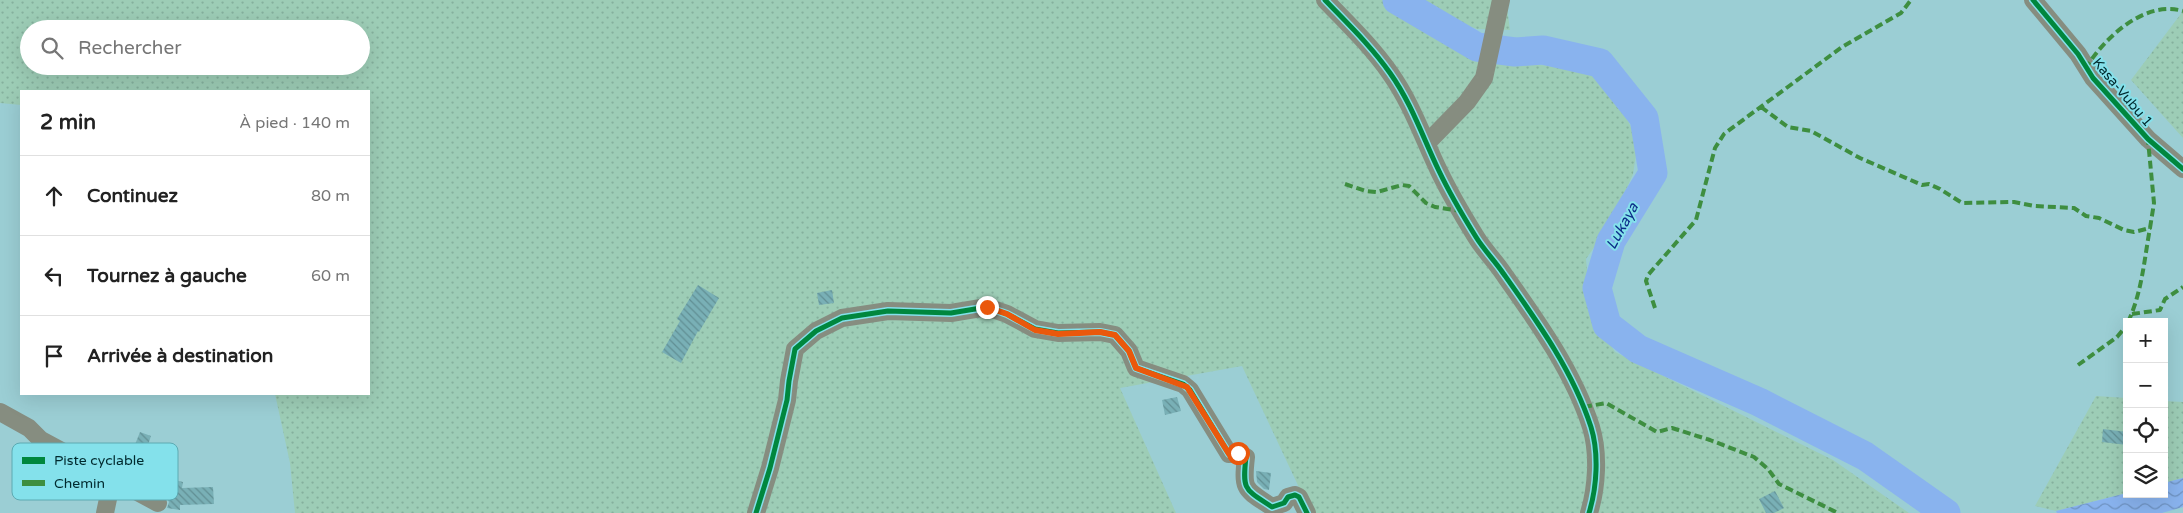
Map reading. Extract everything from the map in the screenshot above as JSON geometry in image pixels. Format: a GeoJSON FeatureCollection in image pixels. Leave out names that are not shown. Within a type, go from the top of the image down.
{"type":"FeatureCollection","features":[{"type":"Feature","properties":{"kind":"street"},"geometry":{"type":"LineString","coordinates":[[1325,0],[1364,39],[1391,74],[1417,118],[1426,143],[1440,172],[1469,225],[1548,339],[1573,383],[1592,429],[1596,450],[1596,470],[1589,513]]}},
{"type":"Feature","properties":{"kind":"street"},"geometry":{"type":"LineString","coordinates":[[1426,143],[1467,102],[1484,78],[1501,0]]}},
{"type":"Feature","properties":{"kind":"street","name":"Kasa-Vubu 1"},"geometry":{"type":"LineString","coordinates":[[2033,0],[2078,54],[2093,78],[2148,139],[2183,169]]}},
{"type":"Feature","properties":{"kind":"street"},"geometry":{"type":"LineString","coordinates":[[756,513],[770,468],[787,400],[788,381],[795,349],[816,332],[842,318],[888,311],[952,313],[987,307],[1007,314],[1035,330],[1058,334],[1100,332],[1115,335],[1129,351],[1136,368],[1183,384],[1190,390],[1229,454],[1243,454],[1246,458],[1243,482],[1249,492],[1272,507],[1284,503],[1288,497],[1295,495],[1299,497],[1308,513]]}},
{"type":"Feature","properties":{"kind":"street"},"geometry":{"type":"LineString","coordinates":[[0,412],[29,428],[46,443]]}},
{"type":"Feature","properties":{"kind":"street"},"geometry":{"type":"LineString","coordinates":[[105,513],[108,500]]}},
{"type":"Feature","properties":{"kind":"street"},"geometry":{"type":"LineString","coordinates":[[152,500],[158,503]]}},
{"type":"Feature","properties":{"kind":"green space"},"geometry":{"type":"Polygon","coordinates":[[[0,0],[1386,0],[1444,41],[1474,58],[1514,64],[1585,67],[1620,103],[1638,143],[1633,174],[1613,220],[1586,259],[1591,311],[1615,352],[1833,460],[1909,513],[1311,513],[1242,366],[1120,388],[1176,513],[295,513],[290,463],[275,395],[370,395],[370,90],[20,90],[20,105],[0,103],[0,0]]]}},
{"type":"Feature","properties":{"kind":"green space"},"geometry":{"type":"Polygon","coordinates":[[[1413,0],[1506,0],[1510,30],[1477,29],[1441,17],[1413,0]]]}},
{"type":"Feature","properties":{"kind":"green space"},"geometry":{"type":"Polygon","coordinates":[[[2183,11],[2183,138],[2131,80],[2183,11]]]}},
{"type":"Feature","properties":{"kind":"green space"},"geometry":{"type":"Polygon","coordinates":[[[2096,396],[2123,398],[2123,494],[2056,511],[2035,506],[2096,396]]]}},
{"type":"Feature","properties":{"kind":"green space"},"geometry":{"type":"Polygon","coordinates":[[[2168,401],[2183,402],[2183,478],[2168,482],[2168,401]]]}},
{"type":"Feature","properties":{"kind":"water"},"geometry":{"type":"Polygon","coordinates":[[[2183,478],[2183,507],[2162,513],[2057,513],[2056,511],[2123,494],[2123,498],[2168,498],[2168,482],[2183,478]]]}},
{"type":"Feature","properties":{"kind":"building"},"geometry":{"type":"Polygon","coordinates":[[[698,285],[719,298],[681,363],[662,352],[680,321],[677,319],[698,285]]]}},
{"type":"Feature","properties":{"kind":"building"},"geometry":{"type":"Polygon","coordinates":[[[832,290],[834,303],[819,305],[817,293],[832,290]]]}},
{"type":"Feature","properties":{"kind":"building"},"geometry":{"type":"Polygon","coordinates":[[[1177,397],[1181,411],[1165,415],[1162,400],[1177,397]]]}},
{"type":"Feature","properties":{"kind":"building"},"geometry":{"type":"Polygon","coordinates":[[[2103,429],[2123,432],[2123,445],[2102,442],[2103,429]]]}},
{"type":"Feature","properties":{"kind":"building"},"geometry":{"type":"Polygon","coordinates":[[[140,432],[151,436],[149,443],[136,443],[140,432]]]}},
{"type":"Feature","properties":{"kind":"building"},"geometry":{"type":"Polygon","coordinates":[[[1256,471],[1271,473],[1269,490],[1264,489],[1257,482],[1256,471]]]}},
{"type":"Feature","properties":{"kind":"building"},"geometry":{"type":"Polygon","coordinates":[[[178,481],[183,482],[182,488],[213,487],[214,504],[180,505],[180,510],[167,508],[169,502],[168,500],[178,500],[178,481]]]}},
{"type":"Feature","properties":{"kind":"building"},"geometry":{"type":"Polygon","coordinates":[[[1775,491],[1784,508],[1774,513],[1766,513],[1759,499],[1775,491]]]}},
{"type":"Feature","properties":{"kind":"waterway","name":"Lukaya"},"geometry":{"type":"LineString","coordinates":[[1397,0],[1477,47],[1515,52],[1543,50],[1600,63],[1644,118],[1653,173],[1611,241],[1597,288],[1607,325],[1638,349],[1759,402],[1865,456],[1946,513]]}},
{"type":"Feature","properties":{"kind":"marked path"},"geometry":{"type":"LineString","coordinates":[[1655,308],[1646,281],[1648,275],[1696,220],[1715,148],[1724,134],[1842,47],[1901,13],[1911,0]]}},
{"type":"Feature","properties":{"kind":"marked path"},"geometry":{"type":"LineString","coordinates":[[2088,69],[2087,66],[2104,44],[2115,33],[2140,16],[2168,9],[2183,11]]}},
{"type":"Feature","properties":{"kind":"marked path"},"geometry":{"type":"LineString","coordinates":[[1761,107],[1788,127],[1811,131],[1860,158],[1922,185],[1929,184],[1962,203],[2014,202],[2034,206],[2074,208],[2086,216],[2099,218],[2124,230],[2134,232],[2150,228],[2154,203],[2148,140]]}},
{"type":"Feature","properties":{"kind":"marked path"},"geometry":{"type":"LineString","coordinates":[[1345,184],[1366,191],[1377,192],[1402,185],[1409,186],[1426,203],[1435,207],[1461,211]]}},
{"type":"Feature","properties":{"kind":"marked path"},"geometry":{"type":"LineString","coordinates":[[2130,318],[2140,288],[2150,228]]}},
{"type":"Feature","properties":{"kind":"marked path"},"geometry":{"type":"LineString","coordinates":[[2132,314],[2160,310],[2165,299],[2183,287]]}},
{"type":"Feature","properties":{"kind":"marked path"},"geometry":{"type":"LineString","coordinates":[[2078,365],[2117,337],[2123,330]]}},
{"type":"Feature","properties":{"kind":"marked path"},"geometry":{"type":"LineString","coordinates":[[1584,407],[1606,403],[1657,432],[1672,428],[1754,457],[1768,469],[1779,484],[1838,513]]}},
{"type":"Feature","properties":{"kind":"cycle path"},"geometry":{"type":"LineString","coordinates":[[1325,0],[1359,35],[1398,85],[1443,180],[1461,213],[1479,242],[1541,328],[1564,366],[1583,406],[1594,437],[1595,481],[1589,513]]}},
{"type":"Feature","properties":{"kind":"cycle path"},"geometry":{"type":"LineString","coordinates":[[2033,0],[2078,54],[2093,78],[2148,139],[2183,169]]}},
{"type":"Feature","properties":{"kind":"cycle path"},"geometry":{"type":"LineString","coordinates":[[756,513],[770,468],[787,400],[795,349],[816,331],[842,318],[888,311],[951,313],[987,307],[1007,314],[1035,329],[1058,333],[1100,332],[1115,335],[1129,351],[1136,368],[1183,384],[1190,390],[1229,454],[1238,453],[1246,457],[1245,483],[1251,492],[1272,507],[1284,503],[1288,497],[1295,495],[1299,497],[1307,513]]}},
{"type":"Feature","properties":{"kind":"route"},"geometry":{"type":"LineString","coordinates":[[987,307],[1007,314],[1035,330],[1058,334],[1100,332],[1115,335],[1129,351],[1136,368],[1162,376],[1187,387],[1229,454],[1238,453]]}}]}
